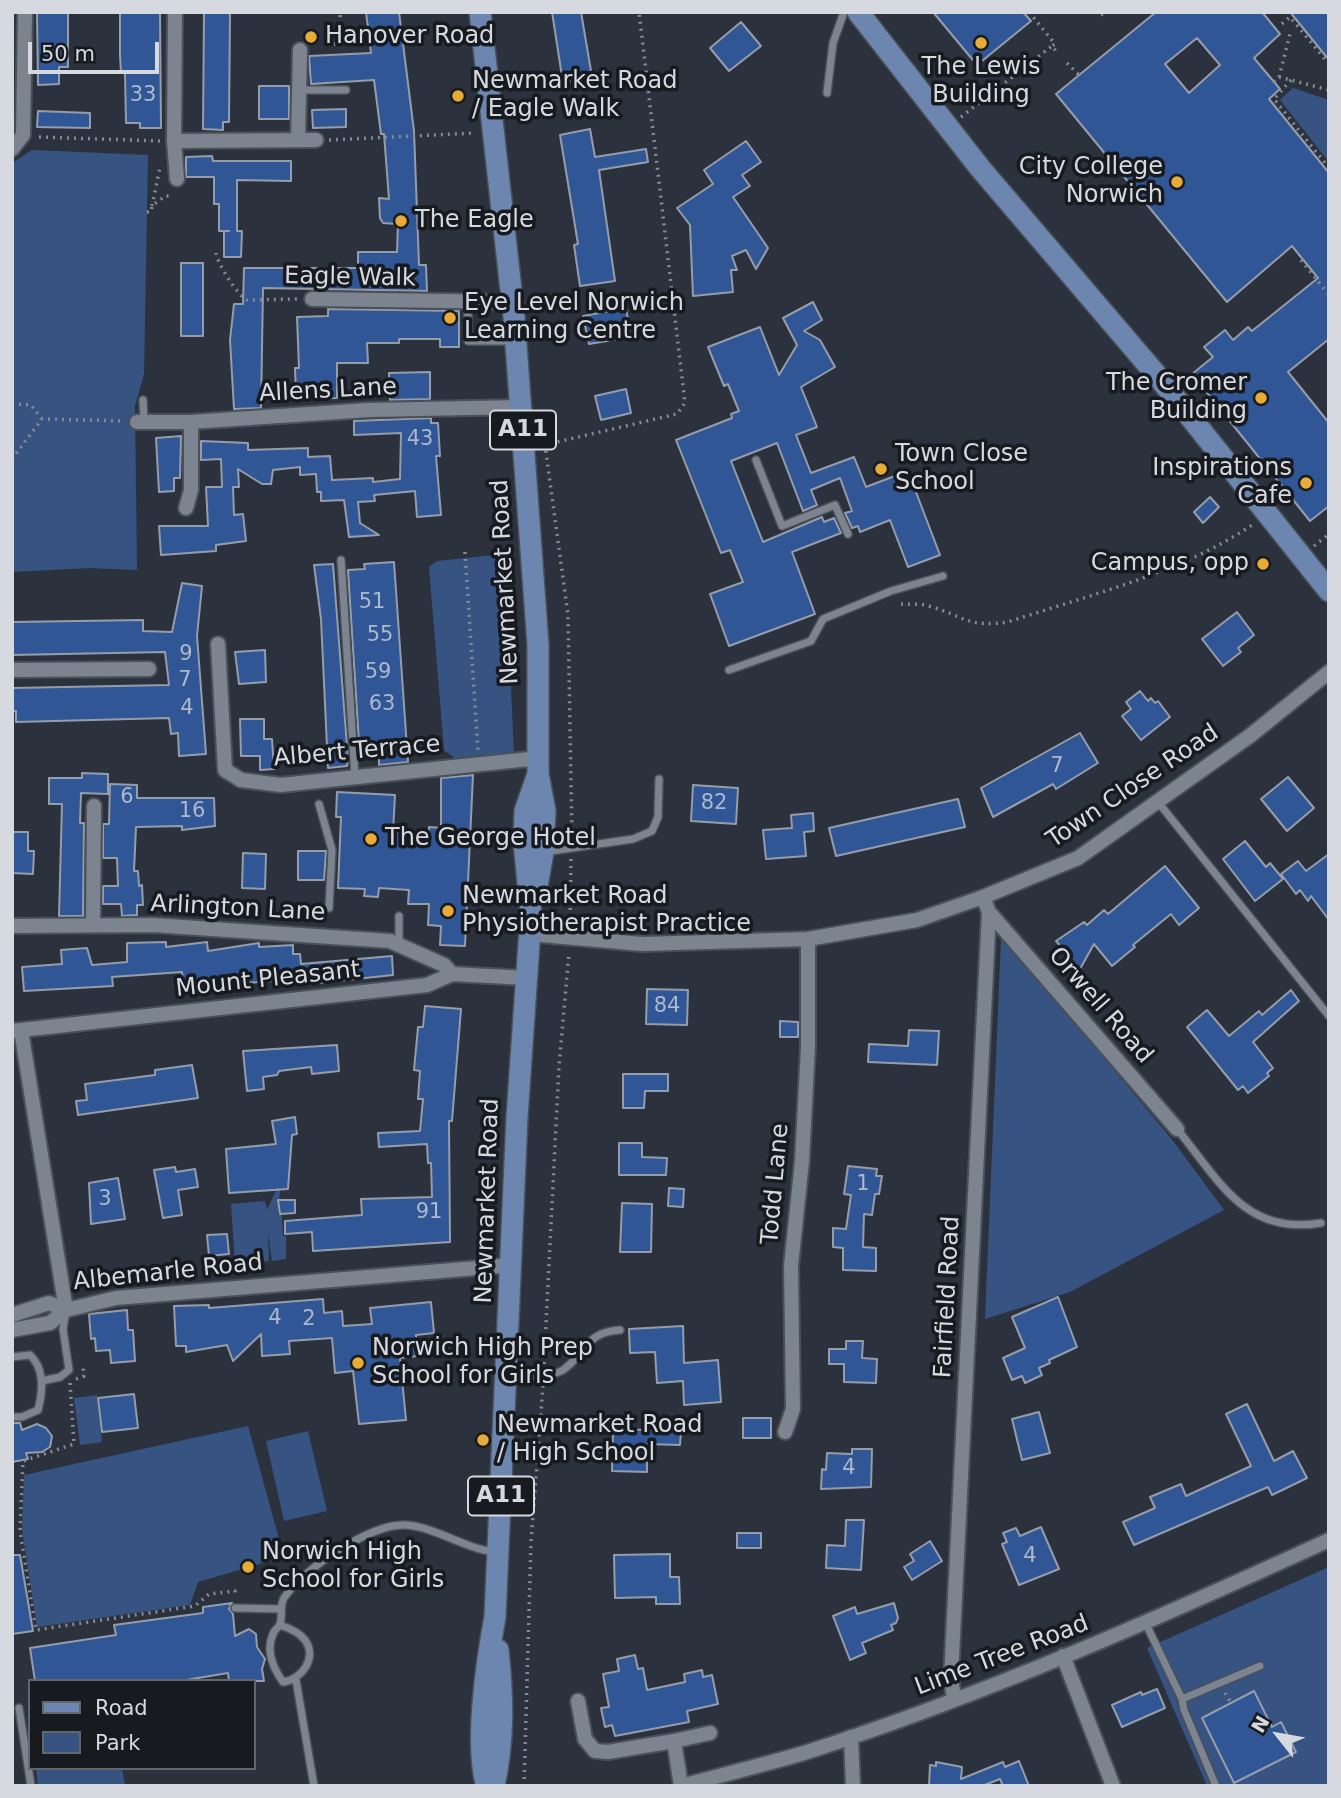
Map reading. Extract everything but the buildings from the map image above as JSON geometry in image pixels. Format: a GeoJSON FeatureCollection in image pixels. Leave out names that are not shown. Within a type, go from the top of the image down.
{"type":"FeatureCollection","features":[{"type":"Feature","properties":{"kind":"main road","name":"Newmarket Road"},"geometry":{"type":"LineString","coordinates":[[480,12],[522,407],[538,645],[538,766],[545,811],[543,852],[531,924],[517,1117],[513,1265],[495,1617],[488,1656],[481,1767],[486,1786]]}},
{"type":"Feature","properties":{"kind":"main road"},"geometry":{"type":"LineString","coordinates":[[858,12],[949,127],[1160,379],[1329,591]]}},
{"type":"Feature","properties":{"kind":"main road","name":"Newmarket Road"},"geometry":{"type":"LineString","coordinates":[[531,924],[524,842],[525,811],[538,766]]}},
{"type":"Feature","properties":{"kind":"main road","name":"Newmarket Road"},"geometry":{"type":"LineString","coordinates":[[495,1617],[503,1696],[502,1745],[495,1786]]}},
{"type":"Feature","properties":{"kind":"street"},"geometry":{"type":"LineString","coordinates":[[12,149],[23,135],[25,12]]}},
{"type":"Feature","properties":{"kind":"street"},"geometry":{"type":"LineString","coordinates":[[175,12],[174,141],[177,179]]}},
{"type":"Feature","properties":{"kind":"street"},"geometry":{"type":"LineString","coordinates":[[298,139],[300,50]]}},
{"type":"Feature","properties":{"kind":"street"},"geometry":{"type":"LineString","coordinates":[[174,141],[316,140]]}},
{"type":"Feature","properties":{"kind":"street","name":"Eagle Walk"},"geometry":{"type":"LineString","coordinates":[[312,299],[512,302]]}},
{"type":"Feature","properties":{"kind":"street","name":"Allens Lane"},"geometry":{"type":"LineString","coordinates":[[140,422],[191,422],[368,410],[522,407]]}},
{"type":"Feature","properties":{"kind":"street"},"geometry":{"type":"LineString","coordinates":[[186,508],[191,490],[191,422]]}},
{"type":"Feature","properties":{"kind":"street","name":"Albert Terrace"},"geometry":{"type":"LineString","coordinates":[[218,644],[225,770],[241,780],[281,785],[355,775],[479,764],[538,766]]}},
{"type":"Feature","properties":{"kind":"street"},"geometry":{"type":"LineString","coordinates":[[12,670],[149,669]]}},
{"type":"Feature","properties":{"kind":"street","name":"Town Close Road"},"geometry":{"type":"LineString","coordinates":[[531,924],[642,944],[808,939],[917,920],[983,898],[1078,858],[1251,735],[1329,672]]}},
{"type":"Feature","properties":{"kind":"street"},"geometry":{"type":"LineString","coordinates":[[93,925],[94,806]]}},
{"type":"Feature","properties":{"kind":"street","name":"Fairfield Road"},"geometry":{"type":"LineString","coordinates":[[954,1700],[951,1677],[989,912],[983,898]]}},
{"type":"Feature","properties":{"kind":"street","name":"Orwell Road"},"geometry":{"type":"LineString","coordinates":[[989,912],[1177,1129]]}},
{"type":"Feature","properties":{"kind":"street","name":"Arlington Lane"},"geometry":{"type":"LineString","coordinates":[[12,926],[93,925],[209,929],[390,941],[444,965],[452,974]]}},
{"type":"Feature","properties":{"kind":"street","name":"Todd Lane"},"geometry":{"type":"LineString","coordinates":[[785,1432],[793,1409],[791,1266],[802,1161],[808,1047],[808,939]]}},
{"type":"Feature","properties":{"kind":"street","name":"Mount Pleasant"},"geometry":{"type":"LineString","coordinates":[[17,1030],[427,985],[452,974],[527,978]]}},
{"type":"Feature","properties":{"kind":"street","name":"Albemarle Road"},"geometry":{"type":"LineString","coordinates":[[17,1030],[66,1310],[116,1297],[513,1265]]}},
{"type":"Feature","properties":{"kind":"street"},"geometry":{"type":"LineString","coordinates":[[12,1314],[49,1303],[66,1310],[50,1323],[12,1330]]}},
{"type":"Feature","properties":{"kind":"street","name":"Lime Tree Road"},"geometry":{"type":"LineString","coordinates":[[681,1786],[851,1737],[954,1700],[1146,1624],[1329,1540]]}},
{"type":"Feature","properties":{"kind":"street"},"geometry":{"type":"LineString","coordinates":[[1063,1656],[1112,1786]]}},
{"type":"Feature","properties":{"kind":"street"},"geometry":{"type":"LineString","coordinates":[[578,1701],[585,1740],[595,1751],[608,1752],[710,1733]]}},
{"type":"Feature","properties":{"kind":"street"},"geometry":{"type":"LineString","coordinates":[[851,1737],[853,1786]]}},
{"type":"Feature","properties":{"kind":"street"},"geometry":{"type":"LineString","coordinates":[[674,1741],[681,1786]]}},
{"type":"Feature","properties":{"kind":"lane"},"geometry":{"type":"LineString","coordinates":[[827,93],[833,43],[845,12]]}},
{"type":"Feature","properties":{"kind":"lane"},"geometry":{"type":"LineString","coordinates":[[299,90],[346,90]]}},
{"type":"Feature","properties":{"kind":"lane"},"geometry":{"type":"LineString","coordinates":[[468,303],[468,341],[516,341]]}},
{"type":"Feature","properties":{"kind":"lane"},"geometry":{"type":"LineString","coordinates":[[140,422],[143,400]]}},
{"type":"Feature","properties":{"kind":"lane"},"geometry":{"type":"LineString","coordinates":[[756,460],[782,526],[835,505],[848,534]]}},
{"type":"Feature","properties":{"kind":"lane"},"geometry":{"type":"LineString","coordinates":[[341,560],[355,775]]}},
{"type":"Feature","properties":{"kind":"lane"},"geometry":{"type":"LineString","coordinates":[[729,670],[811,641],[823,619],[891,591],[943,576]]}},
{"type":"Feature","properties":{"kind":"lane"},"geometry":{"type":"LineString","coordinates":[[543,852],[633,839],[652,831],[658,817],[659,779]]}},
{"type":"Feature","properties":{"kind":"lane"},"geometry":{"type":"LineString","coordinates":[[1158,801],[1329,1016]]}},
{"type":"Feature","properties":{"kind":"lane"},"geometry":{"type":"LineString","coordinates":[[319,804],[332,850],[329,908]]}},
{"type":"Feature","properties":{"kind":"lane"},"geometry":{"type":"LineString","coordinates":[[399,916],[399,944]]}},
{"type":"Feature","properties":{"kind":"lane"},"geometry":{"type":"LineString","coordinates":[[1177,1129],[1238,1204],[1256,1217],[1289,1224],[1321,1223]]}},
{"type":"Feature","properties":{"kind":"lane"},"geometry":{"type":"LineString","coordinates":[[42,1381],[60,1377],[69,1370],[63,1329],[66,1310]]}},
{"type":"Feature","properties":{"kind":"lane"},"geometry":{"type":"LineString","coordinates":[[507,1375],[544,1376],[563,1370],[590,1340],[605,1331],[620,1330]]}},
{"type":"Feature","properties":{"kind":"lane"},"geometry":{"type":"LineString","coordinates":[[12,1357],[30,1354],[38,1362],[42,1381],[38,1410],[22,1417],[12,1417]]}},
{"type":"Feature","properties":{"kind":"lane"},"geometry":{"type":"LineString","coordinates":[[280,1625],[294,1630],[306,1641],[309,1652],[305,1671],[296,1680],[283,1682],[274,1669],[270,1645],[280,1625],[284,1599],[313,1568],[349,1544],[402,1525],[428,1530],[476,1550],[498,1552]]}},
{"type":"Feature","properties":{"kind":"lane"},"geometry":{"type":"LineString","coordinates":[[235,1608],[281,1609]]}},
{"type":"Feature","properties":{"kind":"lane"},"geometry":{"type":"LineString","coordinates":[[1146,1624],[1182,1699],[1184,1710],[1216,1786]]}},
{"type":"Feature","properties":{"kind":"lane"},"geometry":{"type":"LineString","coordinates":[[1182,1699],[1260,1666]]}},
{"type":"Feature","properties":{"kind":"lane"},"geometry":{"type":"LineString","coordinates":[[296,1680],[314,1786]]}},
{"type":"Feature","properties":{"kind":"lane"},"geometry":{"type":"LineString","coordinates":[[19,1707],[28,1766]]}},
{"type":"Feature","properties":{"kind":"path"},"geometry":{"type":"LineString","coordinates":[[334,44],[342,44],[340,12]]}},
{"type":"Feature","properties":{"kind":"path"},"geometry":{"type":"LineString","coordinates":[[524,449],[677,414],[685,403],[639,12]]}},
{"type":"Feature","properties":{"kind":"path"},"geometry":{"type":"LineString","coordinates":[[949,127],[1055,44],[1029,12]]}},
{"type":"Feature","properties":{"kind":"path"},"geometry":{"type":"LineString","coordinates":[[1282,24],[1290,18],[1329,64]]}},
{"type":"Feature","properties":{"kind":"path"},"geometry":{"type":"LineString","coordinates":[[1274,82],[1279,77],[1290,34]]}},
{"type":"Feature","properties":{"kind":"path"},"geometry":{"type":"LineString","coordinates":[[1052,46],[1056,51]]}},
{"type":"Feature","properties":{"kind":"path"},"geometry":{"type":"LineString","coordinates":[[1067,63],[1079,75]]}},
{"type":"Feature","properties":{"kind":"path"},"geometry":{"type":"LineString","coordinates":[[1279,77],[1329,90]]}},
{"type":"Feature","properties":{"kind":"path"},"geometry":{"type":"LineString","coordinates":[[1291,80],[1274,99],[1329,168]]}},
{"type":"Feature","properties":{"kind":"path"},"geometry":{"type":"LineString","coordinates":[[316,140],[412,135],[430,137],[492,131]]}},
{"type":"Feature","properties":{"kind":"path"},"geometry":{"type":"LineString","coordinates":[[23,135],[174,141]]}},
{"type":"Feature","properties":{"kind":"path"},"geometry":{"type":"LineString","coordinates":[[147,212],[151,212],[161,163]]}},
{"type":"Feature","properties":{"kind":"path"},"geometry":{"type":"LineString","coordinates":[[152,206],[165,196],[171,196]]}},
{"type":"Feature","properties":{"kind":"path","name":"Eagle Walk"},"geometry":{"type":"LineString","coordinates":[[216,253],[217,262],[240,297],[247,300],[312,299]]}},
{"type":"Feature","properties":{"kind":"path"},"geometry":{"type":"LineString","coordinates":[[1301,260],[1329,295]]}},
{"type":"Feature","properties":{"kind":"path"},"geometry":{"type":"LineString","coordinates":[[12,404],[31,405],[42,419]]}},
{"type":"Feature","properties":{"kind":"path"},"geometry":{"type":"LineString","coordinates":[[42,419],[140,422]]}},
{"type":"Feature","properties":{"kind":"path"},"geometry":{"type":"LineString","coordinates":[[12,459],[42,419]]}},
{"type":"Feature","properties":{"kind":"path"},"geometry":{"type":"LineString","coordinates":[[901,604],[928,605],[975,624],[1008,622],[1201,553],[1249,527],[1268,513]]}},
{"type":"Feature","properties":{"kind":"path"},"geometry":{"type":"LineString","coordinates":[[465,552],[479,764]]}},
{"type":"Feature","properties":{"kind":"path"},"geometry":{"type":"LineString","coordinates":[[69,1370],[83,1367],[84,1376],[70,1382],[74,1444],[23,1461],[20,1531],[36,1630],[195,1605],[209,1594],[235,1591],[235,1608]]}},
{"type":"Feature","properties":{"kind":"green space"},"geometry":{"type":"Polygon","coordinates":[[[1293,88],[1329,100],[1329,162],[1280,100],[1293,88]]]}},
{"type":"Feature","properties":{"kind":"green space"},"geometry":{"type":"Polygon","coordinates":[[[32,150],[148,155],[144,374],[135,406],[137,570],[90,568],[12,572],[12,163],[32,150]]]}},
{"type":"Feature","properties":{"kind":"green space"},"geometry":{"type":"Polygon","coordinates":[[[505,554],[514,755],[456,759],[444,750],[429,567],[437,561],[505,554]]]}},
{"type":"Feature","properties":{"kind":"green space"},"geometry":{"type":"Polygon","coordinates":[[[1001,939],[1007,941],[1174,1142],[1224,1210],[1070,1292],[985,1319],[1001,939]]]}},
{"type":"Feature","properties":{"kind":"green space"},"geometry":{"type":"Polygon","coordinates":[[[281,1180],[278,1215],[282,1215],[283,1236],[286,1236],[286,1259],[272,1261],[268,1232],[269,1261],[235,1264],[231,1204],[265,1201],[267,1210],[281,1180]]]}},
{"type":"Feature","properties":{"kind":"green space"},"geometry":{"type":"Polygon","coordinates":[[[97,1395],[102,1442],[80,1445],[74,1398],[97,1395]]]}},
{"type":"Feature","properties":{"kind":"green space"},"geometry":{"type":"Polygon","coordinates":[[[248,1426],[284,1557],[198,1582],[190,1605],[37,1627],[22,1529],[24,1475],[248,1426]]]}},
{"type":"Feature","properties":{"kind":"green space"},"geometry":{"type":"Polygon","coordinates":[[[308,1431],[327,1511],[284,1521],[266,1441],[308,1431]]]}},
{"type":"Feature","properties":{"kind":"green space"},"geometry":{"type":"Polygon","coordinates":[[[1329,1567],[1329,1786],[1207,1786],[1147,1648],[1329,1567]]]}},
{"type":"Feature","properties":{"kind":"green space"},"geometry":{"type":"Polygon","coordinates":[[[36,1770],[122,1770],[125,1786],[38,1786],[36,1770]]]}},
{"type":"Feature","properties":{"kind":"place","name":"Hanover Road"},"geometry":{"type":"Point","coordinates":[311,37]}},
{"type":"Feature","properties":{"kind":"place","name":"The Lewis Building"},"geometry":{"type":"Point","coordinates":[981,43]}},
{"type":"Feature","properties":{"kind":"place","name":"Newmarket Road / Eagle Walk"},"geometry":{"type":"Point","coordinates":[458,96]}},
{"type":"Feature","properties":{"kind":"place","name":"City College Norwich"},"geometry":{"type":"Point","coordinates":[1177,182]}},
{"type":"Feature","properties":{"kind":"place","name":"The Eagle"},"geometry":{"type":"Point","coordinates":[401,221]}},
{"type":"Feature","properties":{"kind":"place","name":"Eye Level Norwich Learning Centre"},"geometry":{"type":"Point","coordinates":[450,318]}},
{"type":"Feature","properties":{"kind":"place","name":"The Cromer Building"},"geometry":{"type":"Point","coordinates":[1261,398]}},
{"type":"Feature","properties":{"kind":"place","name":"Town Close School"},"geometry":{"type":"Point","coordinates":[881,469]}},
{"type":"Feature","properties":{"kind":"place","name":"Inspirations Cafe"},"geometry":{"type":"Point","coordinates":[1306,483]}},
{"type":"Feature","properties":{"kind":"place","name":"Campus, opp"},"geometry":{"type":"Point","coordinates":[1263,564]}},
{"type":"Feature","properties":{"kind":"place","name":"The George Hotel"},"geometry":{"type":"Point","coordinates":[371,839]}},
{"type":"Feature","properties":{"kind":"place","name":"Newmarket Road Physiotherapist Practice"},"geometry":{"type":"Point","coordinates":[448,911]}},
{"type":"Feature","properties":{"kind":"place","name":"Norwich High Prep School for Girls"},"geometry":{"type":"Point","coordinates":[358,1363]}},
{"type":"Feature","properties":{"kind":"place","name":"Newmarket Road / High School"},"geometry":{"type":"Point","coordinates":[483,1440]}},
{"type":"Feature","properties":{"kind":"place","name":"Norwich High School for Girls"},"geometry":{"type":"Point","coordinates":[248,1567]}}]}
